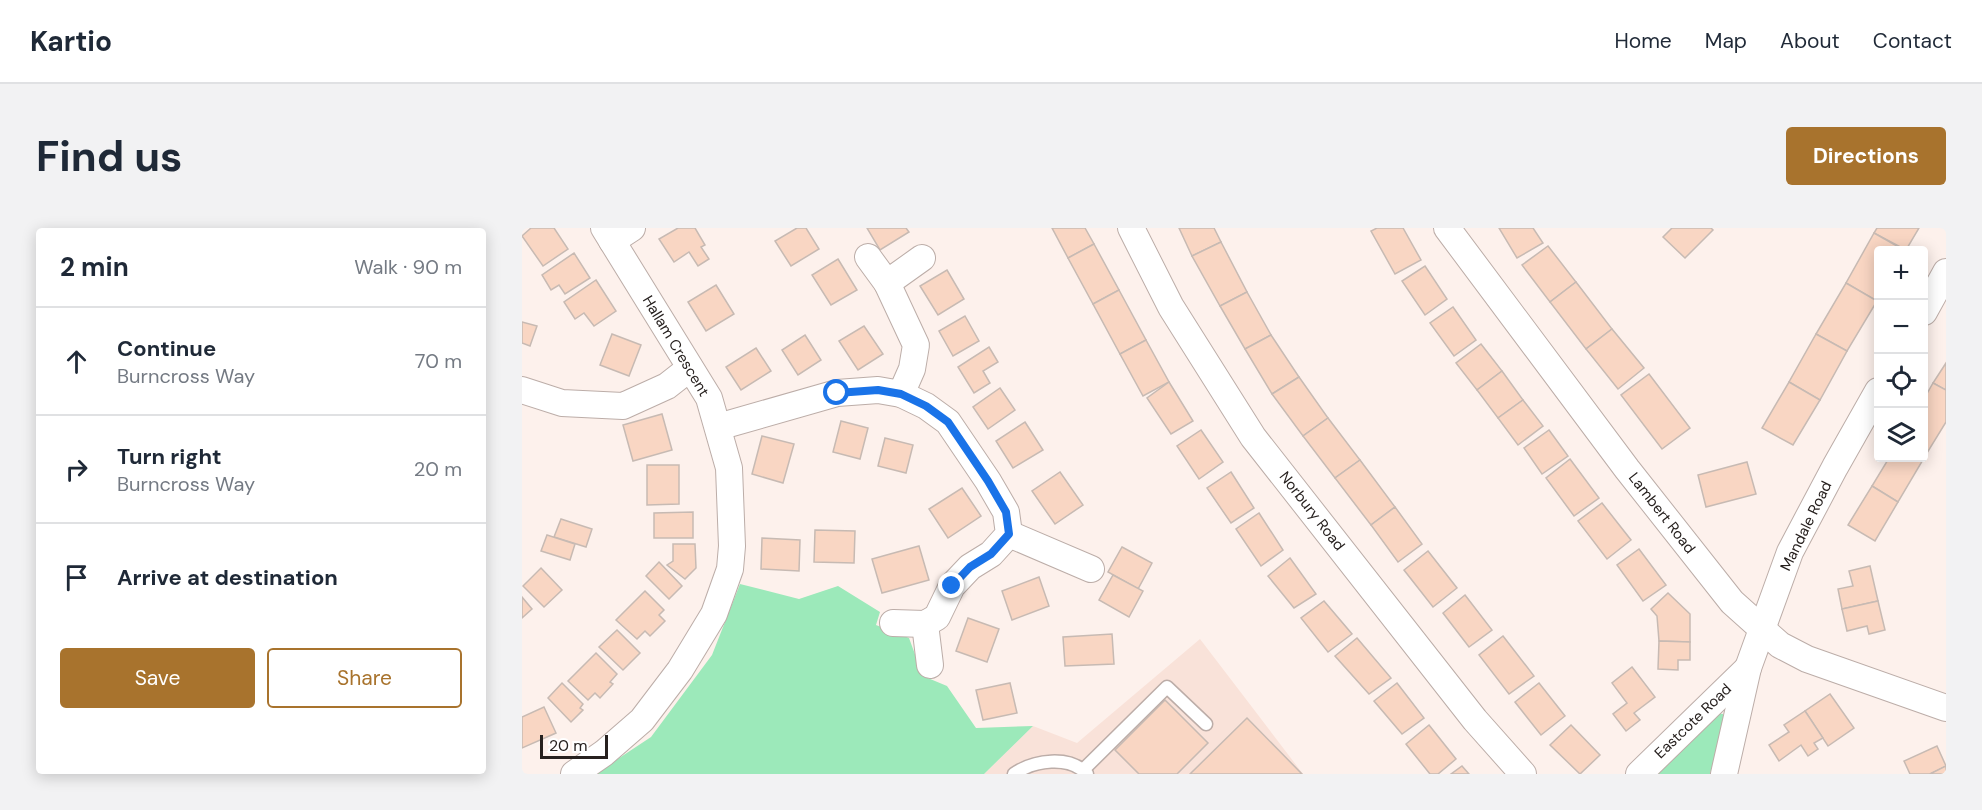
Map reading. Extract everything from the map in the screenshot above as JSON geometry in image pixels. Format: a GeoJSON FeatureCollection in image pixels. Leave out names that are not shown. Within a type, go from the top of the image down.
{"type":"FeatureCollection","features":[{"type":"Feature","properties":{"kind":"street","name":"Norbury Road"},"geometry":{"type":"LineString","coordinates":[[1131,228],[1172,307],[1252,437],[1475,720],[1523,774]]}},
{"type":"Feature","properties":{"kind":"street","name":"Lambert Road"},"geometry":{"type":"LineString","coordinates":[[1447,228],[1627,469],[1732,602],[1780,645],[1807,659],[1946,708]]}},
{"type":"Feature","properties":{"kind":"street","name":"Hallam Crescent"},"geometry":{"type":"LineString","coordinates":[[574,774],[604,753],[642,720],[680,670],[714,614],[730,569],[732,546],[729,468],[709,398],[690,368],[616,232]]}},
{"type":"Feature","properties":{"kind":"street"},"geometry":{"type":"LineString","coordinates":[[868,257],[887,283],[916,345],[912,369],[901,394]]}},
{"type":"Feature","properties":{"kind":"street"},"geometry":{"type":"LineString","coordinates":[[887,283],[922,258]]}},
{"type":"Feature","properties":{"kind":"street"},"geometry":{"type":"LineString","coordinates":[[1928,303],[1946,272]]}},
{"type":"Feature","properties":{"kind":"street"},"geometry":{"type":"LineString","coordinates":[[522,390],[562,403],[623,406],[667,386],[690,368]]}},
{"type":"Feature","properties":{"kind":"street"},"geometry":{"type":"LineString","coordinates":[[718,427],[837,393],[878,390],[901,394],[926,406],[948,422],[1006,512],[1009,534],[991,554],[970,567],[952,586],[937,617],[925,624],[893,623]]}},
{"type":"Feature","properties":{"kind":"street","name":"Mandale Road"},"geometry":{"type":"LineString","coordinates":[[1724,774],[1748,668],[1790,552],[1874,398]]}},
{"type":"Feature","properties":{"kind":"street"},"geometry":{"type":"LineString","coordinates":[[1009,534],[1091,569]]}},
{"type":"Feature","properties":{"kind":"street"},"geometry":{"type":"LineString","coordinates":[[925,624],[930,665]]}},
{"type":"Feature","properties":{"kind":"street","name":"Eastcote Road"},"geometry":{"type":"LineString","coordinates":[[1638,774],[1748,668]]}},
{"type":"Feature","properties":{"kind":"lane"},"geometry":{"type":"LineString","coordinates":[[1014,774],[1024,767],[1046,762],[1068,763],[1085,772],[1167,687],[1206,724]]}},
{"type":"Feature","properties":{"kind":"shaded area"},"geometry":{"type":"Polygon","coordinates":[[[1200,639],[1303,774],[984,774],[1033,726],[1077,743],[1200,639]]]}},
{"type":"Feature","properties":{"kind":"green space"},"geometry":{"type":"Polygon","coordinates":[[[740,584],[799,599],[838,586],[880,612],[876,625],[909,638],[923,676],[947,686],[976,728],[1033,726],[984,774],[595,774],[651,737],[712,655],[740,584]]]}},
{"type":"Feature","properties":{"kind":"green space"},"geometry":{"type":"Polygon","coordinates":[[[1714,713],[1723,714],[1723,726],[1710,774],[1654,774],[1714,713]]]}},
{"type":"Feature","properties":{"kind":"building"},"geometry":{"type":"Polygon","coordinates":[[[531,228],[554,228],[568,249],[543,266],[522,236],[531,228]]]}},
{"type":"Feature","properties":{"kind":"building"},"geometry":{"type":"Polygon","coordinates":[[[678,228],[695,228],[705,245],[701,247],[709,259],[698,266],[689,252],[674,262],[659,239],[678,228]]]}},
{"type":"Feature","properties":{"kind":"building"},"geometry":{"type":"Polygon","coordinates":[[[797,228],[806,228],[819,249],[791,266],[775,241],[797,228]]]}},
{"type":"Feature","properties":{"kind":"building"},"geometry":{"type":"Polygon","coordinates":[[[867,228],[906,228],[909,232],[880,250],[867,228]]]}},
{"type":"Feature","properties":{"kind":"building"},"geometry":{"type":"Polygon","coordinates":[[[1052,228],[1085,228],[1094,244],[1068,258],[1052,228]]]}},
{"type":"Feature","properties":{"kind":"building"},"geometry":{"type":"Polygon","coordinates":[[[1179,228],[1214,228],[1221,242],[1192,256],[1179,228]]]}},
{"type":"Feature","properties":{"kind":"building"},"geometry":{"type":"Polygon","coordinates":[[[1377,228],[1403,228],[1421,260],[1395,274],[1371,231],[1377,228]]]}},
{"type":"Feature","properties":{"kind":"building"},"geometry":{"type":"Polygon","coordinates":[[[1499,228],[1533,228],[1543,243],[1517,258],[1499,228]]]}},
{"type":"Feature","properties":{"kind":"building"},"geometry":{"type":"Polygon","coordinates":[[[1672,228],[1711,228],[1713,230],[1685,258],[1663,237],[1672,228]]]}},
{"type":"Feature","properties":{"kind":"building"},"geometry":{"type":"Polygon","coordinates":[[[1877,228],[1919,228],[1908,246],[1898,246],[1874,233],[1877,228]]]}},
{"type":"Feature","properties":{"kind":"building"},"geometry":{"type":"Polygon","coordinates":[[[1874,233],[1897,246],[1874,246],[1874,299],[1846,283],[1874,233]]]}},
{"type":"Feature","properties":{"kind":"building"},"geometry":{"type":"Polygon","coordinates":[[[1221,242],[1247,292],[1220,306],[1192,256],[1221,242]]]}},
{"type":"Feature","properties":{"kind":"building"},"geometry":{"type":"Polygon","coordinates":[[[1094,244],[1119,290],[1093,304],[1068,258],[1094,244]]]}},
{"type":"Feature","properties":{"kind":"building"},"geometry":{"type":"Polygon","coordinates":[[[1548,246],[1576,282],[1550,302],[1522,265],[1548,246]]]}},
{"type":"Feature","properties":{"kind":"building"},"geometry":{"type":"Polygon","coordinates":[[[574,253],[590,278],[565,294],[559,285],[551,290],[542,275],[574,253]]]}},
{"type":"Feature","properties":{"kind":"building"},"geometry":{"type":"Polygon","coordinates":[[[838,259],[857,290],[831,305],[812,275],[838,259]]]}},
{"type":"Feature","properties":{"kind":"building"},"geometry":{"type":"Polygon","coordinates":[[[1425,266],[1447,299],[1425,315],[1402,281],[1425,266]]]}},
{"type":"Feature","properties":{"kind":"building"},"geometry":{"type":"Polygon","coordinates":[[[947,270],[964,299],[938,315],[920,286],[947,270]]]}},
{"type":"Feature","properties":{"kind":"building"},"geometry":{"type":"Polygon","coordinates":[[[596,280],[616,311],[594,326],[584,313],[575,319],[564,302],[596,280]]]}},
{"type":"Feature","properties":{"kind":"building"},"geometry":{"type":"Polygon","coordinates":[[[1576,282],[1612,329],[1586,349],[1550,302],[1576,282]]]}},
{"type":"Feature","properties":{"kind":"building"},"geometry":{"type":"Polygon","coordinates":[[[1846,283],[1874,299],[1874,306],[1847,351],[1816,334],[1846,283]]]}},
{"type":"Feature","properties":{"kind":"building"},"geometry":{"type":"Polygon","coordinates":[[[716,285],[734,314],[706,331],[688,302],[716,285]]]}},
{"type":"Feature","properties":{"kind":"building"},"geometry":{"type":"Polygon","coordinates":[[[1119,290],[1146,340],[1120,354],[1093,304],[1119,290]]]}},
{"type":"Feature","properties":{"kind":"building"},"geometry":{"type":"Polygon","coordinates":[[[1247,292],[1271,335],[1245,349],[1220,306],[1247,292]]]}},
{"type":"Feature","properties":{"kind":"building"},"geometry":{"type":"Polygon","coordinates":[[[1453,307],[1476,340],[1454,356],[1430,323],[1453,307]]]}},
{"type":"Feature","properties":{"kind":"building"},"geometry":{"type":"Polygon","coordinates":[[[965,316],[979,341],[953,356],[939,331],[965,316]]]}},
{"type":"Feature","properties":{"kind":"building"},"geometry":{"type":"Polygon","coordinates":[[[522,322],[537,326],[530,346],[522,343],[522,322]]]}},
{"type":"Feature","properties":{"kind":"building"},"geometry":{"type":"Polygon","coordinates":[[[864,326],[883,354],[858,370],[839,341],[864,326]]]}},
{"type":"Feature","properties":{"kind":"building"},"geometry":{"type":"Polygon","coordinates":[[[1612,329],[1644,368],[1618,389],[1586,349],[1612,329]]]}},
{"type":"Feature","properties":{"kind":"building"},"geometry":{"type":"Polygon","coordinates":[[[612,334],[641,345],[629,376],[600,365],[612,334]]]}},
{"type":"Feature","properties":{"kind":"building"},"geometry":{"type":"Polygon","coordinates":[[[1816,334],[1847,351],[1820,400],[1789,382],[1816,334]]]}},
{"type":"Feature","properties":{"kind":"building"},"geometry":{"type":"Polygon","coordinates":[[[805,335],[821,360],[798,375],[782,350],[805,335]]]}},
{"type":"Feature","properties":{"kind":"building"},"geometry":{"type":"Polygon","coordinates":[[[1271,335],[1299,377],[1272,394],[1245,349],[1271,335]]]}},
{"type":"Feature","properties":{"kind":"building"},"geometry":{"type":"Polygon","coordinates":[[[1146,340],[1169,382],[1143,396],[1120,354],[1146,340]]]}},
{"type":"Feature","properties":{"kind":"building"},"geometry":{"type":"Polygon","coordinates":[[[1481,344],[1502,371],[1477,390],[1456,363],[1481,344]]]}},
{"type":"Feature","properties":{"kind":"building"},"geometry":{"type":"Polygon","coordinates":[[[989,347],[998,362],[983,371],[990,383],[974,393],[958,367],[989,347]]]}},
{"type":"Feature","properties":{"kind":"building"},"geometry":{"type":"Polygon","coordinates":[[[756,348],[771,371],[741,390],[726,367],[756,348]]]}},
{"type":"Feature","properties":{"kind":"building"},"geometry":{"type":"Polygon","coordinates":[[[1946,363],[1946,390],[1933,383],[1946,363]]]}},
{"type":"Feature","properties":{"kind":"building"},"geometry":{"type":"Polygon","coordinates":[[[1502,371],[1523,400],[1498,418],[1477,390],[1502,371]]]}},
{"type":"Feature","properties":{"kind":"building"},"geometry":{"type":"Polygon","coordinates":[[[1649,374],[1690,428],[1662,449],[1621,395],[1649,374]]]}},
{"type":"Feature","properties":{"kind":"building"},"geometry":{"type":"Polygon","coordinates":[[[1299,377],[1328,418],[1303,436],[1272,394],[1299,377]]]}},
{"type":"Feature","properties":{"kind":"building"},"geometry":{"type":"Polygon","coordinates":[[[1169,382],[1193,421],[1171,434],[1147,398],[1169,382]]]}},
{"type":"Feature","properties":{"kind":"building"},"geometry":{"type":"Polygon","coordinates":[[[1789,382],[1820,400],[1793,445],[1762,428],[1789,382]]]}},
{"type":"Feature","properties":{"kind":"building"},"geometry":{"type":"Polygon","coordinates":[[[1933,383],[1946,390],[1946,422],[1928,451],[1928,408],[1928,392],[1933,383]]]}},
{"type":"Feature","properties":{"kind":"building"},"geometry":{"type":"Polygon","coordinates":[[[1000,388],[1015,410],[988,429],[973,407],[1000,388]]]}},
{"type":"Feature","properties":{"kind":"building"},"geometry":{"type":"Polygon","coordinates":[[[1523,400],[1543,426],[1518,445],[1498,418],[1523,400]]]}},
{"type":"Feature","properties":{"kind":"building"},"geometry":{"type":"Polygon","coordinates":[[[662,414],[672,450],[633,461],[623,425],[662,414]]]}},
{"type":"Feature","properties":{"kind":"building"},"geometry":{"type":"Polygon","coordinates":[[[1328,418],[1360,460],[1335,478],[1303,436],[1328,418]]]}},
{"type":"Feature","properties":{"kind":"building"},"geometry":{"type":"Polygon","coordinates":[[[841,421],[868,428],[860,459],[833,452],[841,421]]]}},
{"type":"Feature","properties":{"kind":"building"},"geometry":{"type":"Polygon","coordinates":[[[1025,422],[1043,450],[1013,468],[996,441],[1025,422]]]}},
{"type":"Feature","properties":{"kind":"building"},"geometry":{"type":"Polygon","coordinates":[[[1201,430],[1223,462],[1199,479],[1177,446],[1201,430]]]}},
{"type":"Feature","properties":{"kind":"building"},"geometry":{"type":"Polygon","coordinates":[[[1549,430],[1568,456],[1542,474],[1524,448],[1549,430]]]}},
{"type":"Feature","properties":{"kind":"building"},"geometry":{"type":"Polygon","coordinates":[[[762,436],[794,444],[783,483],[752,474],[762,436]]]}},
{"type":"Feature","properties":{"kind":"building"},"geometry":{"type":"Polygon","coordinates":[[[885,438],[913,445],[906,473],[878,466],[885,438]]]}},
{"type":"Feature","properties":{"kind":"building"},"geometry":{"type":"Polygon","coordinates":[[[1570,459],[1599,498],[1574,516],[1546,478],[1570,459]]]}},
{"type":"Feature","properties":{"kind":"building"},"geometry":{"type":"Polygon","coordinates":[[[1360,460],[1395,507],[1371,525],[1335,478],[1360,460]]]}},
{"type":"Feature","properties":{"kind":"building"},"geometry":{"type":"Polygon","coordinates":[[[1747,462],[1756,494],[1706,507],[1698,475],[1747,462]]]}},
{"type":"Feature","properties":{"kind":"building"},"geometry":{"type":"Polygon","coordinates":[[[1887,462],[1922,462],[1898,502],[1872,486],[1887,462]]]}},
{"type":"Feature","properties":{"kind":"building"},"geometry":{"type":"Polygon","coordinates":[[[647,465],[679,465],[679,504],[647,505],[647,465]]]}},
{"type":"Feature","properties":{"kind":"building"},"geometry":{"type":"Polygon","coordinates":[[[1060,472],[1083,505],[1055,524],[1032,491],[1060,472]]]}},
{"type":"Feature","properties":{"kind":"building"},"geometry":{"type":"Polygon","coordinates":[[[1231,472],[1254,508],[1231,523],[1207,488],[1231,472]]]}},
{"type":"Feature","properties":{"kind":"building"},"geometry":{"type":"Polygon","coordinates":[[[1872,486],[1898,502],[1875,541],[1848,525],[1872,486]]]}},
{"type":"Feature","properties":{"kind":"building"},"geometry":{"type":"Polygon","coordinates":[[[962,488],[981,516],[948,538],[929,509],[962,488]]]}},
{"type":"Feature","properties":{"kind":"building"},"geometry":{"type":"Polygon","coordinates":[[[1602,503],[1631,540],[1607,559],[1578,521],[1602,503]]]}},
{"type":"Feature","properties":{"kind":"building"},"geometry":{"type":"Polygon","coordinates":[[[1395,507],[1422,544],[1398,562],[1371,525],[1395,507]]]}},
{"type":"Feature","properties":{"kind":"building"},"geometry":{"type":"Polygon","coordinates":[[[693,512],[693,538],[654,538],[654,513],[693,512]]]}},
{"type":"Feature","properties":{"kind":"building"},"geometry":{"type":"Polygon","coordinates":[[[1259,513],[1283,550],[1261,566],[1236,529],[1259,513]]]}},
{"type":"Feature","properties":{"kind":"building"},"geometry":{"type":"Polygon","coordinates":[[[561,519],[592,529],[586,547],[554,537],[561,519]]]}},
{"type":"Feature","properties":{"kind":"building"},"geometry":{"type":"Polygon","coordinates":[[[815,530],[855,531],[854,563],[814,562],[815,530]]]}},
{"type":"Feature","properties":{"kind":"building"},"geometry":{"type":"Polygon","coordinates":[[[547,535],[575,544],[570,560],[541,551],[547,535]]]}},
{"type":"Feature","properties":{"kind":"building"},"geometry":{"type":"Polygon","coordinates":[[[762,538],[800,540],[799,571],[761,569],[762,538]]]}},
{"type":"Feature","properties":{"kind":"building"},"geometry":{"type":"Polygon","coordinates":[[[673,544],[695,544],[696,568],[685,579],[667,565],[673,561],[673,544]]]}},
{"type":"Feature","properties":{"kind":"building"},"geometry":{"type":"Polygon","coordinates":[[[919,546],[929,580],[882,593],[872,559],[919,546]]]}},
{"type":"Feature","properties":{"kind":"building"},"geometry":{"type":"Polygon","coordinates":[[[1122,547],[1152,563],[1138,589],[1108,572],[1122,547]]]}},
{"type":"Feature","properties":{"kind":"building"},"geometry":{"type":"Polygon","coordinates":[[[1639,549],[1666,585],[1643,601],[1617,565],[1639,549]]]}},
{"type":"Feature","properties":{"kind":"building"},"geometry":{"type":"Polygon","coordinates":[[[1428,551],[1457,588],[1433,607],[1404,570],[1428,551]]]}},
{"type":"Feature","properties":{"kind":"building"},"geometry":{"type":"Polygon","coordinates":[[[1290,558],[1316,594],[1294,608],[1268,576],[1290,558]]]}},
{"type":"Feature","properties":{"kind":"building"},"geometry":{"type":"Polygon","coordinates":[[[659,562],[682,586],[669,599],[646,576],[659,562]]]}},
{"type":"Feature","properties":{"kind":"building"},"geometry":{"type":"Polygon","coordinates":[[[1870,566],[1878,601],[1842,609],[1838,589],[1853,586],[1849,571],[1870,566]]]}},
{"type":"Feature","properties":{"kind":"building"},"geometry":{"type":"Polygon","coordinates":[[[541,568],[562,590],[544,607],[523,586],[541,568]]]}},
{"type":"Feature","properties":{"kind":"building"},"geometry":{"type":"Polygon","coordinates":[[[1113,575],[1143,591],[1129,617],[1099,600],[1113,575]]]}},
{"type":"Feature","properties":{"kind":"building"},"geometry":{"type":"Polygon","coordinates":[[[1039,577],[1049,606],[1012,620],[1002,591],[1039,577]]]}},
{"type":"Feature","properties":{"kind":"building"},"geometry":{"type":"Polygon","coordinates":[[[645,591],[664,610],[659,615],[665,621],[650,636],[645,631],[637,639],[616,620],[645,591]]]}},
{"type":"Feature","properties":{"kind":"building"},"geometry":{"type":"Polygon","coordinates":[[[1668,593],[1690,614],[1690,642],[1659,641],[1657,616],[1651,609],[1668,593]]]}},
{"type":"Feature","properties":{"kind":"building"},"geometry":{"type":"Polygon","coordinates":[[[1465,595],[1492,630],[1469,647],[1443,613],[1465,595]]]}},
{"type":"Feature","properties":{"kind":"building"},"geometry":{"type":"Polygon","coordinates":[[[522,597],[532,609],[522,618],[522,597]]]}},
{"type":"Feature","properties":{"kind":"building"},"geometry":{"type":"Polygon","coordinates":[[[1324,601],[1352,634],[1328,652],[1301,618],[1324,601]]]}},
{"type":"Feature","properties":{"kind":"building"},"geometry":{"type":"Polygon","coordinates":[[[1878,601],[1885,630],[1869,634],[1867,626],[1847,631],[1842,609],[1878,601]]]}},
{"type":"Feature","properties":{"kind":"building"},"geometry":{"type":"Polygon","coordinates":[[[968,618],[999,629],[987,662],[956,651],[968,618]]]}},
{"type":"Feature","properties":{"kind":"building"},"geometry":{"type":"Polygon","coordinates":[[[617,630],[640,653],[623,670],[599,647],[617,630]]]}},
{"type":"Feature","properties":{"kind":"building"},"geometry":{"type":"Polygon","coordinates":[[[1112,634],[1114,664],[1065,666],[1063,637],[1112,634]]]}},
{"type":"Feature","properties":{"kind":"building"},"geometry":{"type":"Polygon","coordinates":[[[1503,636],[1534,676],[1509,694],[1479,655],[1503,636]]]}},
{"type":"Feature","properties":{"kind":"building"},"geometry":{"type":"Polygon","coordinates":[[[1357,638],[1391,678],[1369,694],[1335,656],[1357,638]]]}},
{"type":"Feature","properties":{"kind":"building"},"geometry":{"type":"Polygon","coordinates":[[[1659,641],[1690,642],[1690,660],[1678,660],[1678,670],[1658,669],[1659,641]]]}},
{"type":"Feature","properties":{"kind":"building"},"geometry":{"type":"Polygon","coordinates":[[[596,653],[617,674],[610,682],[613,684],[600,698],[595,693],[588,700],[568,681],[596,653]]]}},
{"type":"Feature","properties":{"kind":"building"},"geometry":{"type":"Polygon","coordinates":[[[1632,667],[1655,697],[1634,713],[1640,720],[1626,731],[1613,714],[1627,703],[1612,683],[1632,667]]]}},
{"type":"Feature","properties":{"kind":"building"},"geometry":{"type":"Polygon","coordinates":[[[562,683],[583,704],[580,708],[583,710],[571,722],[548,698],[562,683]]]}},
{"type":"Feature","properties":{"kind":"building"},"geometry":{"type":"Polygon","coordinates":[[[1010,683],[1017,713],[983,720],[976,690],[1010,683]]]}},
{"type":"Feature","properties":{"kind":"building"},"geometry":{"type":"Polygon","coordinates":[[[1397,683],[1424,718],[1402,734],[1374,701],[1397,683]]]}},
{"type":"Feature","properties":{"kind":"building"},"geometry":{"type":"Polygon","coordinates":[[[1539,683],[1565,716],[1541,735],[1515,702],[1539,683]]]}},
{"type":"Feature","properties":{"kind":"building"},"geometry":{"type":"Polygon","coordinates":[[[1830,694],[1854,728],[1828,746],[1805,711],[1830,694]]]}},
{"type":"Feature","properties":{"kind":"building"},"geometry":{"type":"Polygon","coordinates":[[[1165,700],[1208,743],[1177,774],[1139,774],[1115,750],[1165,700]]]}},
{"type":"Feature","properties":{"kind":"building"},"geometry":{"type":"Polygon","coordinates":[[[544,707],[556,733],[522,748],[522,717],[544,707]]]}},
{"type":"Feature","properties":{"kind":"building"},"geometry":{"type":"Polygon","coordinates":[[[1805,711],[1823,738],[1814,743],[1818,749],[1808,756],[1801,745],[1779,761],[1769,745],[1789,732],[1784,725],[1805,711]]]}},
{"type":"Feature","properties":{"kind":"building"},"geometry":{"type":"Polygon","coordinates":[[[1247,718],[1302,774],[1190,774],[1247,718]]]}},
{"type":"Feature","properties":{"kind":"building"},"geometry":{"type":"Polygon","coordinates":[[[1429,725],[1456,759],[1438,774],[1430,774],[1406,744],[1429,725]]]}},
{"type":"Feature","properties":{"kind":"building"},"geometry":{"type":"Polygon","coordinates":[[[1571,725],[1600,755],[1580,774],[1550,745],[1571,725]]]}},
{"type":"Feature","properties":{"kind":"building"},"geometry":{"type":"Polygon","coordinates":[[[1937,746],[1946,766],[1930,774],[1910,774],[1904,761],[1937,746]]]}},
{"type":"Feature","properties":{"kind":"building"},"geometry":{"type":"Polygon","coordinates":[[[1462,766],[1469,774],[1451,774],[1462,766]]]}},
{"type":"Feature","properties":{"kind":"building"},"geometry":{"type":"Polygon","coordinates":[[[1946,766],[1946,774],[1930,774],[1946,766]]]}},
{"type":"Feature","properties":{"kind":"route"},"geometry":{"type":"LineString","coordinates":[[837,393],[878,390],[901,394],[926,406],[948,422],[988,481],[1006,512],[1009,534],[991,554],[970,567],[952,586]]}}]}
